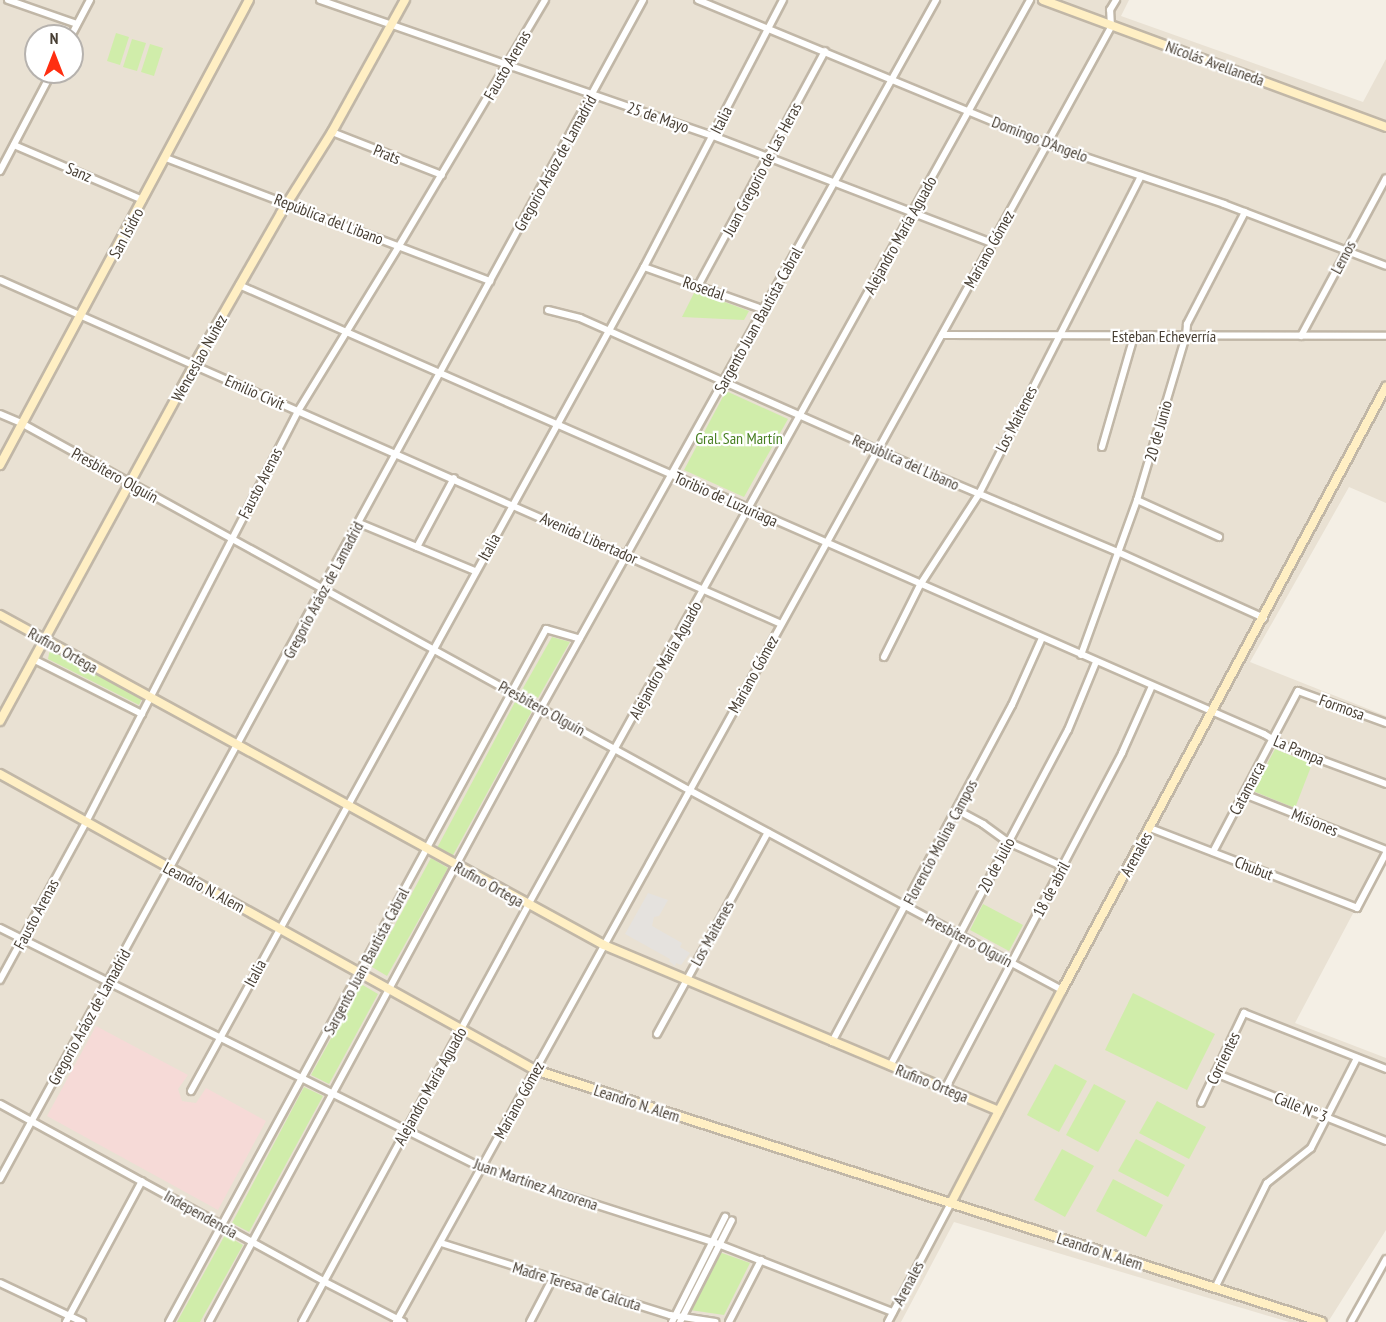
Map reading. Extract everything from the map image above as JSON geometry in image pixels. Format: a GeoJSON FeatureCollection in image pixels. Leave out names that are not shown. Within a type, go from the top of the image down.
{"type":"FeatureCollection","features":[{"type":"Feature","properties":{"kind":"street"},"geometry":{"type":"LineString","coordinates":[[8,0],[77,24],[90,0]]}},
{"type":"Feature","properties":{"kind":"street","name":"San Isidro"},"geometry":{"type":"LineString","coordinates":[[0,465],[82,316],[249,0]]}},
{"type":"Feature","properties":{"kind":"street","name":"25 de Mayo"},"geometry":{"type":"LineString","coordinates":[[320,0],[769,156],[992,243]]}},
{"type":"Feature","properties":{"kind":"street","name":"Wenceslao Nuñez"},"geometry":{"type":"LineString","coordinates":[[0,721],[194,365],[239,285],[332,132],[405,0]]}},
{"type":"Feature","properties":{"kind":"street","name":"Fausto Arenas"},"geometry":{"type":"LineString","coordinates":[[0,980],[86,822],[298,411],[442,175],[545,0]]}},
{"type":"Feature","properties":{"kind":"street","name":"Gregorio Aráoz de Lamadrid"},"geometry":{"type":"LineString","coordinates":[[0,1179],[324,589],[643,0]]}},
{"type":"Feature","properties":{"kind":"street","name":"Domingo D'Angelo"},"geometry":{"type":"LineString","coordinates":[[698,0],[892,78],[1047,144],[1245,212],[1386,266]]}},
{"type":"Feature","properties":{"kind":"street","name":"Italia"},"geometry":{"type":"LineString","coordinates":[[191,1091],[644,267],[783,0]]}},
{"type":"Feature","properties":{"kind":"street","name":"Sargento Juan Bautista Cabral"},"geometry":{"type":"LineString","coordinates":[[209,1322],[541,708],[936,0]]}},
{"type":"Feature","properties":{"kind":"street","name":"Alejandro María Aguado"},"geometry":{"type":"LineString","coordinates":[[302,1322],[528,905],[1030,0]]}},
{"type":"Feature","properties":{"kind":"street","name":"Nicolás Avellaneda"},"geometry":{"type":"LineString","coordinates":[[1043,0],[1386,127]]}},
{"type":"Feature","properties":{"kind":"street","name":"Mariano Gómez"},"geometry":{"type":"LineString","coordinates":[[399,1321],[876,450],[942,335],[1111,27],[1110,10],[1116,0]]}},
{"type":"Feature","properties":{"kind":"street","name":"Juan Gregorio de Las Heras"},"geometry":{"type":"LineString","coordinates":[[698,286],[825,51]]}},
{"type":"Feature","properties":{"kind":"street"},"geometry":{"type":"LineString","coordinates":[[1,169],[46,84]]}},
{"type":"Feature","properties":{"kind":"street","name":"Prats"},"geometry":{"type":"LineString","coordinates":[[332,132],[442,175]]}},
{"type":"Feature","properties":{"kind":"street","name":"Sanz"},"geometry":{"type":"LineString","coordinates":[[14,145],[143,200]]}},
{"type":"Feature","properties":{"kind":"street","name":"República del Libano"},"geometry":{"type":"LineString","coordinates":[[166,158],[490,281]]}},
{"type":"Feature","properties":{"kind":"street","name":"Los Maitenes"},"geometry":{"type":"LineString","coordinates":[[884,657],[920,585],[978,494],[1141,176]]}},
{"type":"Feature","properties":{"kind":"street","name":"Lemos"},"geometry":{"type":"LineString","coordinates":[[1301,336],[1386,178]]}},
{"type":"Feature","properties":{"kind":"street","name":"20 de Junio"},"geometry":{"type":"LineString","coordinates":[[1081,655],[1120,553],[1137,500],[1186,336],[1186,324],[1245,212]]}},
{"type":"Feature","properties":{"kind":"street","name":"Rosedal"},"geometry":{"type":"LineString","coordinates":[[644,267],[765,310]]}},
{"type":"Feature","properties":{"kind":"street","name":"Emilio Civit"},"geometry":{"type":"LineString","coordinates":[[0,280],[396,453]]}},
{"type":"Feature","properties":{"kind":"street","name":"Toribio de Luzuriaga"},"geometry":{"type":"LineString","coordinates":[[239,285],[346,330],[1213,713]]}},
{"type":"Feature","properties":{"kind":"street","name":"República del Libano"},"geometry":{"type":"LineString","coordinates":[[548,310],[580,318],[609,330],[876,450],[1120,553],[1264,618]]}},
{"type":"Feature","properties":{"kind":"street","name":"Esteban Echeverría"},"geometry":{"type":"LineString","coordinates":[[942,335],[1386,336]]}},
{"type":"Feature","properties":{"kind":"street"},"geometry":{"type":"LineString","coordinates":[[1102,447],[1134,336]]}},
{"type":"Feature","properties":{"kind":"street","name":"Arenales"},"geometry":{"type":"LineString","coordinates":[[888,1322],[1062,990],[1213,713],[1386,387]]}},
{"type":"Feature","properties":{"kind":"street","name":"Presbítero Olguín"},"geometry":{"type":"LineString","coordinates":[[0,414],[23,424],[689,790],[1062,990]]}},
{"type":"Feature","properties":{"kind":"street","name":"Avenida Libertador"},"geometry":{"type":"LineString","coordinates":[[396,453],[781,624]]}},
{"type":"Feature","properties":{"kind":"street"},"geometry":{"type":"LineString","coordinates":[[417,547],[454,478]]}},
{"type":"Feature","properties":{"kind":"street"},"geometry":{"type":"LineString","coordinates":[[1137,500],[1219,537]]}},
{"type":"Feature","properties":{"kind":"street"},"geometry":{"type":"LineString","coordinates":[[359,523],[476,571]]}},
{"type":"Feature","properties":{"kind":"street","name":"Rufino Ortega"},"geometry":{"type":"LineString","coordinates":[[0,615],[426,850],[604,945],[999,1111]]}},
{"type":"Feature","properties":{"kind":"street","name":"Sargento Juan Bautista Cabral"},"geometry":{"type":"LineString","coordinates":[[169,1322],[546,629],[580,639]]}},
{"type":"Feature","properties":{"kind":"street","name":"Florencio Molina Campos"},"geometry":{"type":"LineString","coordinates":[[832,1042],[1012,705],[1042,638]]}},
{"type":"Feature","properties":{"kind":"street","name":"Rufino Ortega"},"geometry":{"type":"LineString","coordinates":[[35,660],[142,714]]}},
{"type":"Feature","properties":{"kind":"street","name":"20 de Julio"},"geometry":{"type":"LineString","coordinates":[[891,1066],[958,934],[1068,730],[1096,662]]}},
{"type":"Feature","properties":{"kind":"street","name":"18 de abril"},"geometry":{"type":"LineString","coordinates":[[945,1089],[1064,867],[1122,753],[1152,686]]}},
{"type":"Feature","properties":{"kind":"street","name":"Formosa"},"geometry":{"type":"LineString","coordinates":[[1298,691],[1386,723]]}},
{"type":"Feature","properties":{"kind":"street","name":"Catamarca"},"geometry":{"type":"LineString","coordinates":[[1213,852],[1298,691]]}},
{"type":"Feature","properties":{"kind":"street","name":"La Pampa"},"geometry":{"type":"LineString","coordinates":[[1213,713],[1273,740],[1386,784]]}},
{"type":"Feature","properties":{"kind":"street","name":"Leandro N. Alem"},"geometry":{"type":"LineString","coordinates":[[0,774],[535,1070],[1322,1322]]}},
{"type":"Feature","properties":{"kind":"street","name":"Misiones"},"geometry":{"type":"LineString","coordinates":[[1244,794],[1386,852]]}},
{"type":"Feature","properties":{"kind":"street"},"geometry":{"type":"LineString","coordinates":[[957,810],[983,824],[1008,842],[1064,867]]}},
{"type":"Feature","properties":{"kind":"street","name":"Chubut"},"geometry":{"type":"LineString","coordinates":[[1150,828],[1357,908],[1386,852]]}},
{"type":"Feature","properties":{"kind":"street","name":"Los Maitenes"},"geometry":{"type":"LineString","coordinates":[[657,1034],[768,832]]}},
{"type":"Feature","properties":{"kind":"street","name":"Juan Martínez Anzorena"},"geometry":{"type":"LineString","coordinates":[[0,928],[482,1168],[716,1243],[893,1312]]}},
{"type":"Feature","properties":{"kind":"street","name":"Corrientes"},"geometry":{"type":"LineString","coordinates":[[1201,1103],[1245,1013],[1357,1058]]}},
{"type":"Feature","properties":{"kind":"street"},"geometry":{"type":"LineString","coordinates":[[1215,1288],[1267,1183],[1311,1148],[1357,1058],[1386,1069]]}},
{"type":"Feature","properties":{"kind":"street","name":"Calle N° 3"},"geometry":{"type":"LineString","coordinates":[[1215,1073],[1386,1141]]}},
{"type":"Feature","properties":{"kind":"street","name":"Independencia"},"geometry":{"type":"LineString","coordinates":[[0,1104],[399,1321]]}},
{"type":"Feature","properties":{"kind":"street"},"geometry":{"type":"LineString","coordinates":[[67,1319],[142,1181]]}},
{"type":"Feature","properties":{"kind":"street"},"geometry":{"type":"LineString","coordinates":[[682,1319],[716,1243],[725,1217]]}},
{"type":"Feature","properties":{"kind":"street"},"geometry":{"type":"LineString","coordinates":[[674,1319],[716,1243],[732,1220]]}},
{"type":"Feature","properties":{"kind":"street","name":"Madre Teresa de Calcuta"},"geometry":{"type":"LineString","coordinates":[[441,1243],[674,1319],[715,1322]]}},
{"type":"Feature","properties":{"kind":"street"},"geometry":{"type":"LineString","coordinates":[[1351,1322],[1386,1259]]}},
{"type":"Feature","properties":{"kind":"street"},"geometry":{"type":"LineString","coordinates":[[729,1322],[761,1260]]}},
{"type":"Feature","properties":{"kind":"street"},"geometry":{"type":"LineString","coordinates":[[530,1322],[553,1278]]}},
{"type":"Feature","properties":{"kind":"street"},"geometry":{"type":"LineString","coordinates":[[0,1283],[67,1319],[82,1322]]}},
{"type":"Feature","properties":{"kind":"shaded area"},"geometry":{"type":"Polygon","coordinates":[[[0,0],[1129,0],[1121,16],[1363,102],[1386,59],[1386,503],[1349,487],[1250,662],[1386,716],[1386,851],[1295,1023],[1386,1058],[1386,1230],[1328,1322],[1289,1322],[954,1222],[901,1322],[0,1322],[0,0]]]}},
{"type":"Feature","properties":{"kind":"shaded area"},"geometry":{"type":"Polygon","coordinates":[[[648,893],[668,900],[659,916],[654,917],[652,926],[682,943],[680,947],[690,953],[681,965],[676,963],[675,966],[669,961],[670,959],[625,934],[648,893]]]}},
{"type":"Feature","properties":{"kind":"shaded area"},"geometry":{"type":"Polygon","coordinates":[[[96,1026],[188,1075],[178,1089],[182,1101],[196,1103],[206,1088],[266,1121],[218,1210],[47,1116],[96,1026]]]}},
{"type":"Feature","properties":{"kind":"green space"},"geometry":{"type":"Polygon","coordinates":[[[116,33],[129,37],[120,65],[107,61],[116,33]]]}},
{"type":"Feature","properties":{"kind":"green space"},"geometry":{"type":"Polygon","coordinates":[[[132,39],[146,43],[137,71],[123,67],[132,39]]]}},
{"type":"Feature","properties":{"kind":"green space"},"geometry":{"type":"Polygon","coordinates":[[[150,44],[163,48],[154,76],[141,72],[150,44]]]}},
{"type":"Feature","properties":{"kind":"green space"},"geometry":{"type":"Polygon","coordinates":[[[695,291],[749,311],[744,320],[682,317],[695,291]]]}},
{"type":"Feature","properties":{"kind":"green space","name":"Gral. San Martín"},"geometry":{"type":"Polygon","coordinates":[[[726,391],[788,419],[744,497],[684,470],[726,391]]]}},
{"type":"Feature","properties":{"kind":"green space"},"geometry":{"type":"Polygon","coordinates":[[[552,637],[570,642],[538,698],[522,690],[552,637]]]}},
{"type":"Feature","properties":{"kind":"green space"},"geometry":{"type":"Polygon","coordinates":[[[51,644],[143,696],[139,705],[48,659],[51,644]]]}},
{"type":"Feature","properties":{"kind":"green space"},"geometry":{"type":"Polygon","coordinates":[[[515,702],[532,711],[452,857],[437,848],[515,702]]]}},
{"type":"Feature","properties":{"kind":"green space"},"geometry":{"type":"Polygon","coordinates":[[[1275,749],[1312,764],[1295,808],[1253,791],[1275,749]]]}},
{"type":"Feature","properties":{"kind":"green space"},"geometry":{"type":"Polygon","coordinates":[[[431,858],[448,868],[387,976],[372,967],[431,858]]]}},
{"type":"Feature","properties":{"kind":"green space"},"geometry":{"type":"Polygon","coordinates":[[[983,904],[1023,925],[1009,951],[970,930],[983,904]]]}},
{"type":"Feature","properties":{"kind":"green space"},"geometry":{"type":"Polygon","coordinates":[[[361,984],[378,994],[329,1084],[311,1075],[361,984]]]}},
{"type":"Feature","properties":{"kind":"green space"},"geometry":{"type":"Polygon","coordinates":[[[1133,993],[1215,1034],[1187,1090],[1105,1050],[1133,993]]]}},
{"type":"Feature","properties":{"kind":"green space"},"geometry":{"type":"Polygon","coordinates":[[[1055,1064],[1087,1081],[1059,1132],[1027,1115],[1055,1064]]]}},
{"type":"Feature","properties":{"kind":"green space"},"geometry":{"type":"Polygon","coordinates":[[[1094,1084],[1126,1101],[1098,1152],[1066,1135],[1094,1084]]]}},
{"type":"Feature","properties":{"kind":"green space"},"geometry":{"type":"Polygon","coordinates":[[[304,1087],[323,1096],[249,1232],[232,1223],[304,1087]]]}},
{"type":"Feature","properties":{"kind":"green space"},"geometry":{"type":"Polygon","coordinates":[[[1157,1101],[1206,1127],[1189,1159],[1139,1133],[1157,1101]]]}},
{"type":"Feature","properties":{"kind":"green space"},"geometry":{"type":"Polygon","coordinates":[[[1136,1139],[1185,1165],[1168,1197],[1118,1171],[1136,1139]]]}},
{"type":"Feature","properties":{"kind":"green space"},"geometry":{"type":"Polygon","coordinates":[[[1062,1149],[1094,1166],[1065,1217],[1034,1200],[1062,1149]]]}},
{"type":"Feature","properties":{"kind":"green space"},"geometry":{"type":"Polygon","coordinates":[[[1113,1179],[1163,1205],[1146,1237],[1096,1211],[1113,1179]]]}},
{"type":"Feature","properties":{"kind":"green space"},"geometry":{"type":"Polygon","coordinates":[[[225,1235],[243,1245],[200,1322],[177,1322],[225,1235]]]}},
{"type":"Feature","properties":{"kind":"green space"},"geometry":{"type":"Polygon","coordinates":[[[719,1252],[750,1263],[724,1315],[690,1310],[719,1252]]]}}]}
